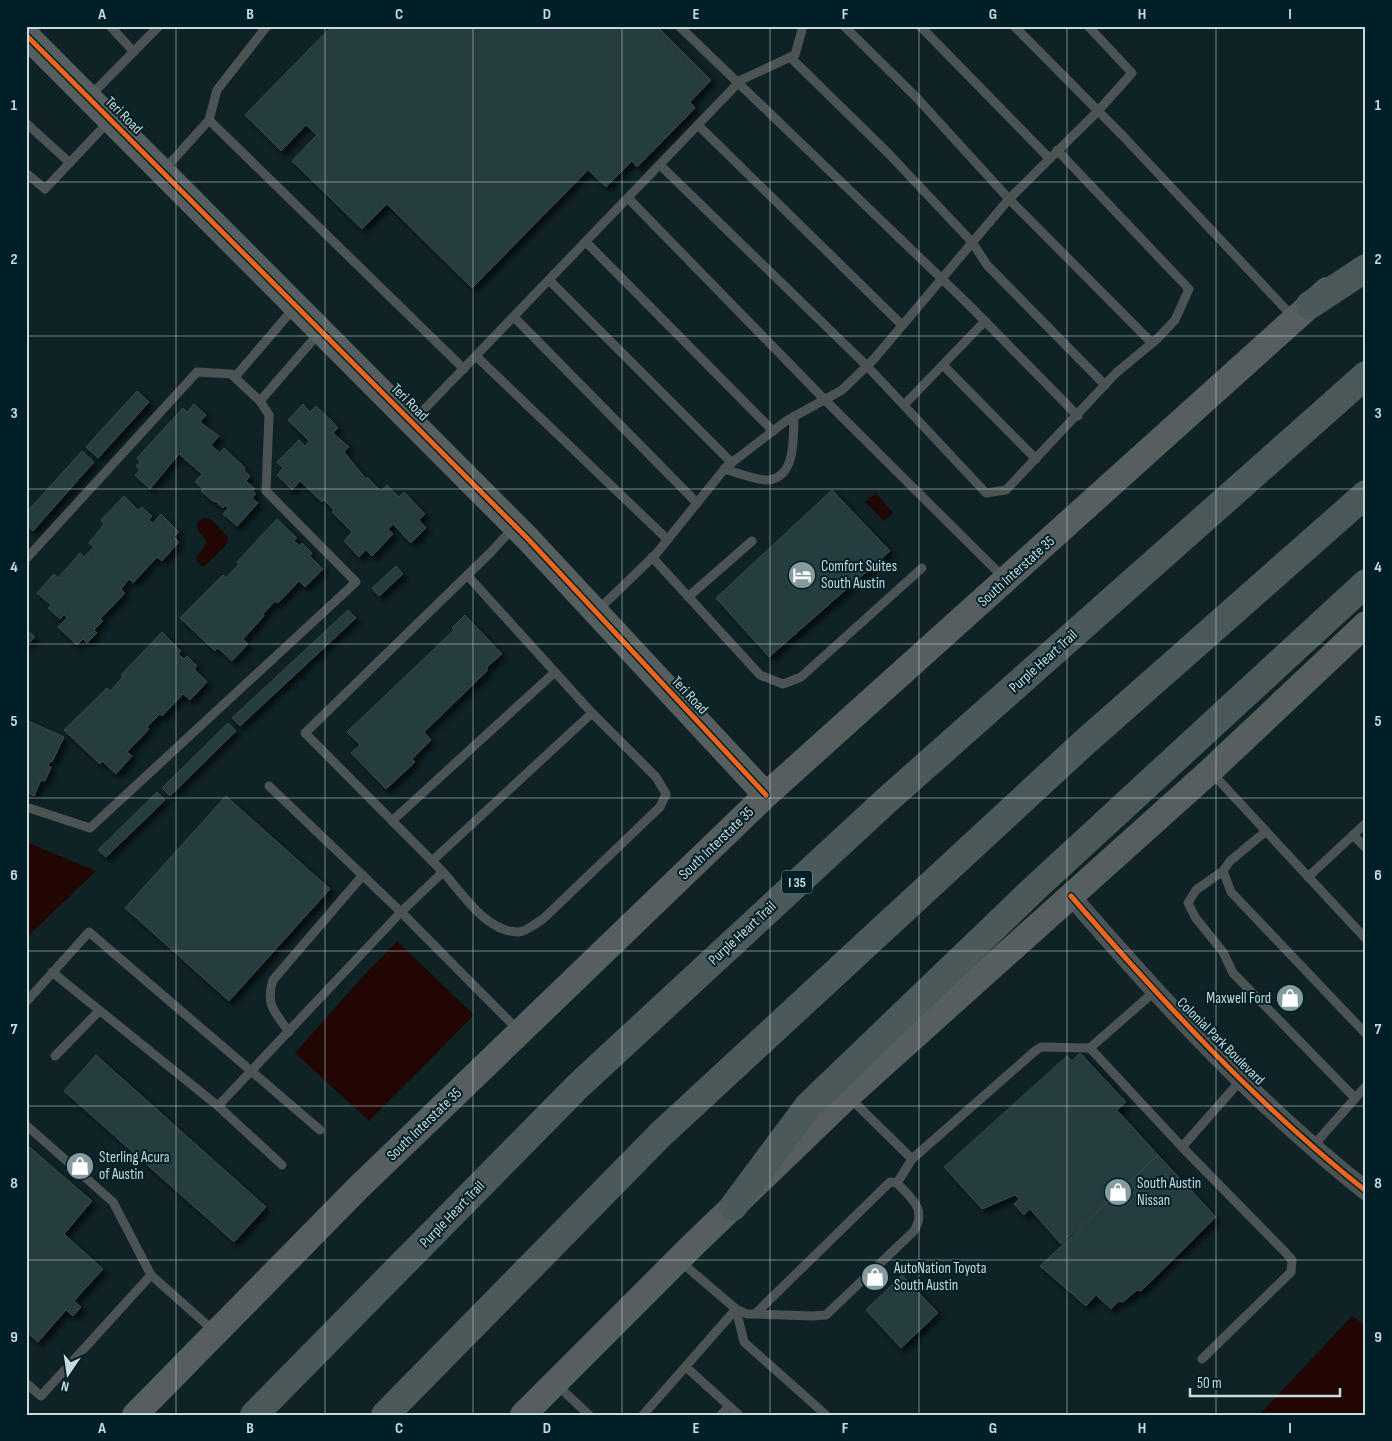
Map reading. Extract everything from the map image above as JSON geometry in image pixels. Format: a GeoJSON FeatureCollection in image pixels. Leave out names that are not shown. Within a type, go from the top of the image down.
{"type":"FeatureCollection","features":[{"type":"Feature","properties":{"kind":"highway"},"geometry":{"type":"LineString","coordinates":[[1302,312],[1366,268]]}},
{"type":"Feature","properties":{"kind":"highway","name":"Purple Heart Trail"},"geometry":{"type":"LineString","coordinates":[[254,1415],[578,1086],[887,800],[1366,375]]}},
{"type":"Feature","properties":{"kind":"highway"},"geometry":{"type":"LineString","coordinates":[[385,1415],[661,1134],[1085,742],[1366,494]]}},
{"type":"Feature","properties":{"kind":"highway"},"geometry":{"type":"LineString","coordinates":[[733,1207],[808,1106],[1035,888],[1366,583]]}},
{"type":"Feature","properties":{"kind":"main road","name":"Teri Road"},"geometry":{"type":"LineString","coordinates":[[26,35],[515,525],[766,795]]}},
{"type":"Feature","properties":{"kind":"main road","name":"South Interstate 35"},"geometry":{"type":"LineString","coordinates":[[135,1415],[357,1189],[766,795],[1366,256]]}},
{"type":"Feature","properties":{"kind":"main road"},"geometry":{"type":"LineString","coordinates":[[523,1415],[678,1260],[848,1096],[1210,771],[1366,624]]}},
{"type":"Feature","properties":{"kind":"street","name":"Colonial Park Boulevard"},"geometry":{"type":"LineString","coordinates":[[1071,896],[1154,991],[1241,1080],[1313,1146],[1366,1191]]}},
{"type":"Feature","properties":{"kind":"lane"},"geometry":{"type":"LineString","coordinates":[[110,26],[134,52]]}},
{"type":"Feature","properties":{"kind":"lane"},"geometry":{"type":"LineString","coordinates":[[88,98],[159,26]]}},
{"type":"Feature","properties":{"kind":"lane"},"geometry":{"type":"LineString","coordinates":[[162,172],[209,120],[217,90],[267,26]]}},
{"type":"Feature","properties":{"kind":"lane"},"geometry":{"type":"LineString","coordinates":[[679,26],[985,321],[1078,416]]}},
{"type":"Feature","properties":{"kind":"lane"},"geometry":{"type":"LineString","coordinates":[[412,422],[738,84],[795,55],[803,26]]}},
{"type":"Feature","properties":{"kind":"lane"},"geometry":{"type":"LineString","coordinates":[[844,26],[917,98],[1009,199],[1152,343]]}},
{"type":"Feature","properties":{"kind":"lane"},"geometry":{"type":"LineString","coordinates":[[920,26],[1049,158]]}},
{"type":"Feature","properties":{"kind":"lane"},"geometry":{"type":"LineString","coordinates":[[1014,26],[1302,312]]}},
{"type":"Feature","properties":{"kind":"lane"},"geometry":{"type":"LineString","coordinates":[[596,612],[652,558],[724,470],[794,416],[842,390],[866,366],[1009,199],[1098,111],[1132,73],[1088,26]]}},
{"type":"Feature","properties":{"kind":"lane"},"geometry":{"type":"LineString","coordinates":[[790,57],[888,153],[972,242],[987,265],[1105,385]]}},
{"type":"Feature","properties":{"kind":"lane"},"geometry":{"type":"LineString","coordinates":[[26,173],[45,189],[110,120]]}},
{"type":"Feature","properties":{"kind":"lane"},"geometry":{"type":"LineString","coordinates":[[209,120],[464,369]]}},
{"type":"Feature","properties":{"kind":"lane"},"geometry":{"type":"LineString","coordinates":[[26,123],[70,163]]}},
{"type":"Feature","properties":{"kind":"lane"},"geometry":{"type":"LineString","coordinates":[[698,125],[902,325]]}},
{"type":"Feature","properties":{"kind":"lane"},"geometry":{"type":"LineString","coordinates":[[660,165],[866,366],[986,493],[1006,490],[1078,416],[1105,385],[1175,320],[1189,289],[1057,150]]}},
{"type":"Feature","properties":{"kind":"lane"},"geometry":{"type":"LineString","coordinates":[[628,198],[824,399],[1006,580]]}},
{"type":"Feature","properties":{"kind":"lane"},"geometry":{"type":"LineString","coordinates":[[586,242],[773,431]]}},
{"type":"Feature","properties":{"kind":"lane"},"geometry":{"type":"LineString","coordinates":[[549,280],[732,463]]}},
{"type":"Feature","properties":{"kind":"lane"},"geometry":{"type":"LineString","coordinates":[[235,377],[296,306]]}},
{"type":"Feature","properties":{"kind":"lane"},"geometry":{"type":"LineString","coordinates":[[514,317],[697,503]]}},
{"type":"Feature","properties":{"kind":"lane"},"geometry":{"type":"LineString","coordinates":[[904,405],[985,321]]}},
{"type":"Feature","properties":{"kind":"lane"},"geometry":{"type":"LineString","coordinates":[[260,401],[321,331]]}},
{"type":"Feature","properties":{"kind":"lane"},"geometry":{"type":"LineString","coordinates":[[476,356],[668,540]]}},
{"type":"Feature","properties":{"kind":"lane"},"geometry":{"type":"LineString","coordinates":[[943,365],[1036,459]]}},
{"type":"Feature","properties":{"kind":"lane"},"geometry":{"type":"LineString","coordinates":[[26,559],[197,372],[231,374],[260,401],[269,415],[266,491],[356,582],[230,701],[90,828],[26,807]]}},
{"type":"Feature","properties":{"kind":"lane"},"geometry":{"type":"LineString","coordinates":[[724,470],[769,480],[781,474],[791,458],[794,416]]}},
{"type":"Feature","properties":{"kind":"lane"},"geometry":{"type":"LineString","coordinates":[[467,575],[592,714],[656,777],[666,794],[660,807],[543,919],[520,932],[501,929],[482,915],[443,872],[305,733],[467,575],[515,525]]}},
{"type":"Feature","properties":{"kind":"lane"},"geometry":{"type":"LineString","coordinates":[[688,597],[752,540]]}},
{"type":"Feature","properties":{"kind":"lane"},"geometry":{"type":"LineString","coordinates":[[652,558],[760,675],[783,684],[801,677],[922,568]]}},
{"type":"Feature","properties":{"kind":"lane"},"geometry":{"type":"LineString","coordinates":[[392,821],[554,672]]}},
{"type":"Feature","properties":{"kind":"lane"},"geometry":{"type":"LineString","coordinates":[[432,861],[592,714]]}},
{"type":"Feature","properties":{"kind":"lane"},"geometry":{"type":"LineString","coordinates":[[1210,771],[1366,939]]}},
{"type":"Feature","properties":{"kind":"lane"},"geometry":{"type":"LineString","coordinates":[[269,786],[401,912],[520,1032]]}},
{"type":"Feature","properties":{"kind":"lane"},"geometry":{"type":"LineString","coordinates":[[1308,877],[1366,823]]}},
{"type":"Feature","properties":{"kind":"lane"},"geometry":{"type":"LineString","coordinates":[[1265,832],[1230,861],[1224,871],[1196,890],[1188,902],[1195,917],[1223,952],[1233,973],[1355,1098]]}},
{"type":"Feature","properties":{"kind":"lane"},"geometry":{"type":"LineString","coordinates":[[1353,835],[1366,848]]}},
{"type":"Feature","properties":{"kind":"lane"},"geometry":{"type":"LineString","coordinates":[[1224,871],[1231,892],[1366,1034]]}},
{"type":"Feature","properties":{"kind":"lane"},"geometry":{"type":"LineString","coordinates":[[218,1106],[401,912],[443,872]]}},
{"type":"Feature","properties":{"kind":"lane"},"geometry":{"type":"LineString","coordinates":[[289,1032],[271,1007],[269,993],[273,980],[363,875]]}},
{"type":"Feature","properties":{"kind":"lane"},"geometry":{"type":"LineString","coordinates":[[26,1002],[89,932],[253,1070],[320,1130]]}},
{"type":"Feature","properties":{"kind":"lane"},"geometry":{"type":"LineString","coordinates":[[52,972],[218,1106],[282,1164]]}},
{"type":"Feature","properties":{"kind":"lane"},"geometry":{"type":"LineString","coordinates":[[897,1183],[912,1159],[1041,1047],[1090,1048],[1154,991]]}},
{"type":"Feature","properties":{"kind":"lane"},"geometry":{"type":"LineString","coordinates":[[55,1056],[99,1011]]}},
{"type":"Feature","properties":{"kind":"lane"},"geometry":{"type":"LineString","coordinates":[[1090,1048],[1182,1148],[1292,1260],[1291,1272],[1202,1358]]}},
{"type":"Feature","properties":{"kind":"lane"},"geometry":{"type":"LineString","coordinates":[[1182,1148],[1241,1080]]}},
{"type":"Feature","properties":{"kind":"lane"},"geometry":{"type":"LineString","coordinates":[[1313,1146],[1366,1086]]}},
{"type":"Feature","properties":{"kind":"lane"},"geometry":{"type":"LineString","coordinates":[[848,1096],[912,1159]]}},
{"type":"Feature","properties":{"kind":"lane"},"geometry":{"type":"LineString","coordinates":[[26,1125],[113,1202],[151,1275],[215,1332]]}},
{"type":"Feature","properties":{"kind":"lane"},"geometry":{"type":"LineString","coordinates":[[678,1260],[736,1309],[747,1314],[812,1316],[826,1314],[833,1310],[914,1231],[920,1220],[921,1212],[897,1183],[890,1182],[755,1314]]}},
{"type":"Feature","properties":{"kind":"lane"},"geometry":{"type":"LineString","coordinates":[[26,1383],[41,1396],[151,1275]]}},
{"type":"Feature","properties":{"kind":"lane"},"geometry":{"type":"LineString","coordinates":[[643,1415],[736,1309]]}},
{"type":"Feature","properties":{"kind":"lane"},"geometry":{"type":"LineString","coordinates":[[736,1309],[744,1342],[826,1415]]}},
{"type":"Feature","properties":{"kind":"lane"},"geometry":{"type":"LineString","coordinates":[[686,1367],[739,1415]]}},
{"type":"Feature","properties":{"kind":"lane"},"geometry":{"type":"LineString","coordinates":[[555,1383],[590,1415]]}},
{"type":"Feature","properties":{"kind":"lane"},"geometry":{"type":"LineString","coordinates":[[721,1415],[729,1406]]}},
{"type":"Feature","properties":{"kind":"shaded area"},"geometry":{"type":"Polygon","coordinates":[[[876,493],[893,513],[884,521],[865,502],[876,493]]]}},
{"type":"Feature","properties":{"kind":"shaded area"},"geometry":{"type":"Polygon","coordinates":[[[205,518],[212,520],[228,537],[226,545],[205,566],[201,566],[196,559],[207,542],[198,531],[197,525],[198,521],[205,518]]]}},
{"type":"Feature","properties":{"kind":"shaded area"},"geometry":{"type":"Polygon","coordinates":[[[26,842],[96,871],[26,938],[26,842]]]}},
{"type":"Feature","properties":{"kind":"shaded area"},"geometry":{"type":"Polygon","coordinates":[[[397,941],[474,1015],[369,1121],[295,1053],[397,941]]]}},
{"type":"Feature","properties":{"kind":"shaded area"},"geometry":{"type":"Polygon","coordinates":[[[1352,1316],[1366,1326],[1366,1406],[1360,1415],[1259,1415],[1352,1316]]]}},
{"type":"Feature","properties":{"kind":"building"},"geometry":{"type":"Polygon","coordinates":[[[328,26],[657,26],[711,80],[690,102],[695,108],[637,167],[632,161],[606,187],[588,170],[472,288],[387,204],[362,229],[292,161],[317,135],[306,125],[281,151],[245,115],[330,28],[328,26]]]}},
{"type":"Feature","properties":{"kind":"building"},"geometry":{"type":"Polygon","coordinates":[[[137,391],[149,402],[98,458],[86,447],[137,391]]]}},
{"type":"Feature","properties":{"kind":"building"},"geometry":{"type":"Polygon","coordinates":[[[194,404],[206,415],[200,422],[219,436],[211,445],[220,453],[224,448],[245,468],[244,470],[250,476],[246,481],[255,489],[253,491],[256,494],[252,498],[258,503],[237,526],[223,514],[228,508],[225,505],[223,508],[201,491],[203,489],[195,482],[202,474],[179,454],[150,489],[135,475],[140,470],[136,466],[140,462],[137,458],[183,408],[187,412],[194,404]]]}},
{"type":"Feature","properties":{"kind":"building"},"geometry":{"type":"Polygon","coordinates":[[[303,404],[310,412],[316,406],[333,422],[338,428],[333,433],[349,447],[344,452],[366,479],[367,477],[381,491],[387,485],[399,497],[404,492],[425,514],[419,520],[426,528],[411,543],[393,524],[388,529],[393,534],[372,556],[366,550],[359,557],[344,541],[352,532],[332,512],[334,510],[324,500],[322,502],[300,481],[292,490],[277,475],[283,468],[277,462],[299,440],[305,446],[309,441],[288,420],[303,404]]]}},
{"type":"Feature","properties":{"kind":"building"},"geometry":{"type":"Polygon","coordinates":[[[82,451],[94,462],[33,531],[26,525],[26,513],[82,451]]]}},
{"type":"Feature","properties":{"kind":"building","name":"Comfort Suites South Austin"},"geometry":{"type":"Polygon","coordinates":[[[832,490],[890,551],[769,657],[716,598],[832,490]]]}},
{"type":"Feature","properties":{"kind":"building"},"geometry":{"type":"Polygon","coordinates":[[[124,496],[138,510],[142,507],[152,516],[149,520],[153,523],[161,514],[179,532],[174,537],[179,542],[162,561],[157,557],[133,583],[129,579],[121,589],[125,593],[100,619],[103,621],[94,630],[97,633],[87,643],[83,639],[77,645],[58,627],[67,618],[64,615],[60,619],[48,608],[51,605],[37,593],[54,574],[58,578],[80,553],[84,557],[94,547],[89,543],[104,524],[101,520],[124,496]]]}},
{"type":"Feature","properties":{"kind":"building"},"geometry":{"type":"Polygon","coordinates":[[[277,519],[297,538],[294,541],[300,546],[302,543],[312,553],[310,556],[323,569],[305,587],[299,581],[278,603],[275,601],[243,639],[248,644],[232,661],[218,648],[215,651],[180,618],[223,575],[226,578],[239,564],[237,562],[277,519]]]}},
{"type":"Feature","properties":{"kind":"building"},"geometry":{"type":"Polygon","coordinates":[[[396,566],[403,574],[379,596],[372,588],[396,566]]]}},
{"type":"Feature","properties":{"kind":"building"},"geometry":{"type":"Polygon","coordinates":[[[348,610],[356,618],[240,726],[232,718],[348,610]]]}},
{"type":"Feature","properties":{"kind":"building"},"geometry":{"type":"Polygon","coordinates":[[[465,615],[502,654],[424,732],[431,740],[412,759],[415,762],[386,789],[351,753],[360,745],[347,732],[454,630],[452,628],[465,615]]]}},
{"type":"Feature","properties":{"kind":"building"},"geometry":{"type":"Polygon","coordinates":[[[26,629],[35,637],[26,646],[26,629]]]}},
{"type":"Feature","properties":{"kind":"building"},"geometry":{"type":"Polygon","coordinates":[[[162,632],[181,651],[178,654],[184,659],[187,656],[197,666],[194,669],[207,682],[190,700],[183,694],[162,716],[160,714],[147,727],[149,729],[127,752],[132,756],[116,774],[102,761],[100,764],[64,730],[107,688],[110,691],[123,677],[121,675],[162,632]]]}},
{"type":"Feature","properties":{"kind":"building"},"geometry":{"type":"Polygon","coordinates":[[[26,720],[64,737],[52,762],[50,761],[48,766],[51,767],[45,781],[41,780],[34,796],[26,792],[26,720]]]}},
{"type":"Feature","properties":{"kind":"building"},"geometry":{"type":"Polygon","coordinates":[[[228,723],[236,731],[170,796],[162,788],[228,723]]]}},
{"type":"Feature","properties":{"kind":"building"},"geometry":{"type":"Polygon","coordinates":[[[157,792],[165,800],[106,857],[98,850],[157,792]]]}},
{"type":"Feature","properties":{"kind":"building"},"geometry":{"type":"Polygon","coordinates":[[[226,796],[330,889],[229,1001],[125,908],[226,796]]]}},
{"type":"Feature","properties":{"kind":"building"},"geometry":{"type":"Polygon","coordinates":[[[1080,1053],[1126,1102],[1117,1110],[1158,1155],[1061,1244],[1030,1209],[1024,1215],[1014,1204],[1019,1199],[1015,1195],[982,1209],[944,1167],[1067,1056],[1072,1061],[1080,1053]]]}},
{"type":"Feature","properties":{"kind":"building"},"geometry":{"type":"Polygon","coordinates":[[[96,1055],[266,1207],[234,1242],[64,1091],[96,1055]]]}},
{"type":"Feature","properties":{"kind":"building"},"geometry":{"type":"Polygon","coordinates":[[[26,1144],[92,1201],[64,1234],[103,1269],[74,1301],[81,1307],[73,1316],[66,1310],[38,1342],[28,1333],[26,1335],[26,1144]]]}},
{"type":"Feature","properties":{"kind":"building"},"geometry":{"type":"Polygon","coordinates":[[[1158,1155],[1216,1217],[1141,1291],[1137,1290],[1123,1302],[1119,1301],[1111,1309],[1096,1295],[1086,1306],[1040,1266],[1158,1155]]]}},
{"type":"Feature","properties":{"kind":"building"},"geometry":{"type":"Polygon","coordinates":[[[902,1275],[938,1313],[901,1348],[866,1310],[902,1275]]]}},
{"type":"Feature","properties":{"kind":"cycle path"},"geometry":{"type":"LineString","coordinates":[[26,35],[529,540],[766,795]]}},
{"type":"Feature","properties":{"kind":"cycle path"},"geometry":{"type":"LineString","coordinates":[[1071,896],[1212,1051],[1287,1123],[1366,1191]]}},
{"type":"Feature","properties":{"kind":"place","name":"Comfort Suites South Austin"},"geometry":{"type":"Point","coordinates":[802,575]}},
{"type":"Feature","properties":{"kind":"place","name":"Maxwell Ford"},"geometry":{"type":"Point","coordinates":[1290,998]}},
{"type":"Feature","properties":{"kind":"place","name":"Sterling Acura of Austin"},"geometry":{"type":"Point","coordinates":[80,1166]}},
{"type":"Feature","properties":{"kind":"place","name":"South Austin Nissan"},"geometry":{"type":"Point","coordinates":[1118,1192]}},
{"type":"Feature","properties":{"kind":"place","name":"AutoNation Toyota South Austin"},"geometry":{"type":"Point","coordinates":[875,1277]}}]}
